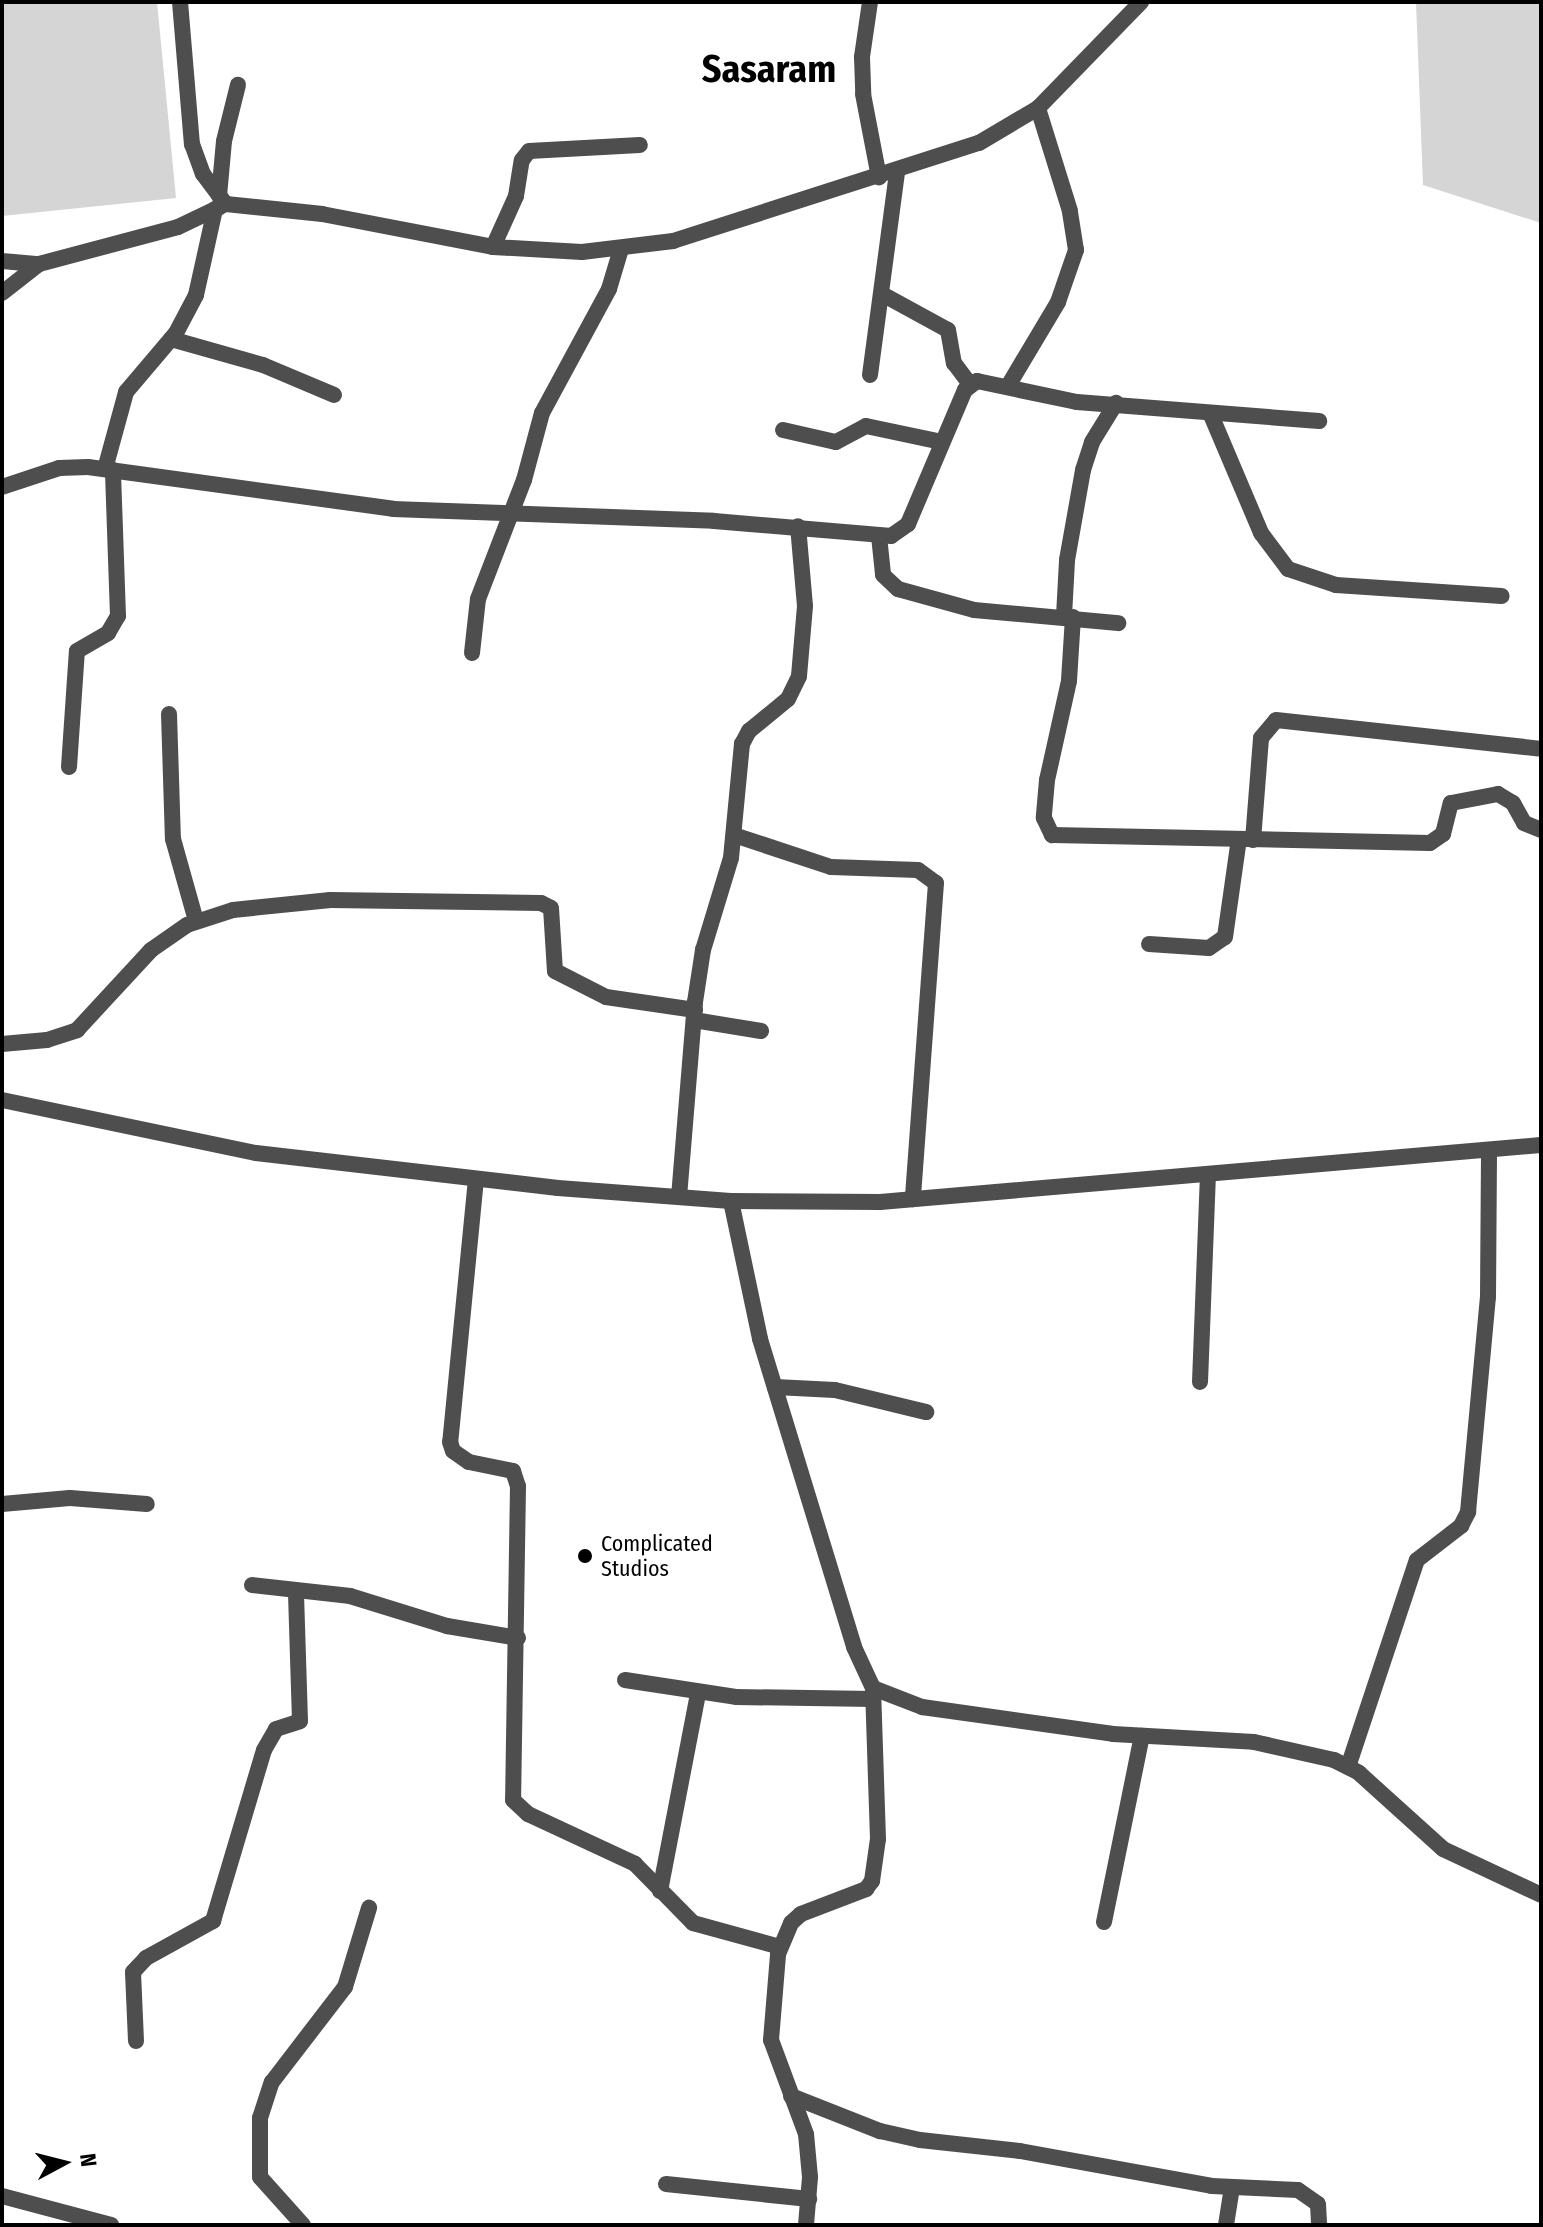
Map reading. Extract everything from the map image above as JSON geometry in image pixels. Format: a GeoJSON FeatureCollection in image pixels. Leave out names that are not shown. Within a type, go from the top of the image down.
{"type":"FeatureCollection","features":[{"type":"Feature","properties":{"kind":"street"},"geometry":{"type":"LineString","coordinates":[[180,2],[192,144],[220,203]]}},
{"type":"Feature","properties":{"kind":"street"},"geometry":{"type":"LineString","coordinates":[[870,2],[862,57],[863,94],[879,177]]}},
{"type":"Feature","properties":{"kind":"street"},"geometry":{"type":"LineString","coordinates":[[2,261],[39,264],[178,227],[220,203],[336,216],[493,247],[621,249],[673,241],[897,172],[979,143],[1038,108],[1141,2]]}},
{"type":"Feature","properties":{"kind":"street"},"geometry":{"type":"LineString","coordinates":[[69,767],[77,651],[108,633],[118,616],[109,469],[126,392],[171,339],[196,295],[220,203],[224,141],[238,85]]}},
{"type":"Feature","properties":{"kind":"street"},"geometry":{"type":"LineString","coordinates":[[1008,386],[1058,302],[1076,250],[1070,211],[1038,108]]}},
{"type":"Feature","properties":{"kind":"street"},"geometry":{"type":"LineString","coordinates":[[493,247],[516,196],[522,160],[529,151],[640,145]]}},
{"type":"Feature","properties":{"kind":"street"},"geometry":{"type":"LineString","coordinates":[[870,375],[897,172]]}},
{"type":"Feature","properties":{"kind":"street"},"geometry":{"type":"LineString","coordinates":[[472,653],[478,599],[510,515],[542,413],[609,289],[621,249]]}},
{"type":"Feature","properties":{"kind":"street"},"geometry":{"type":"LineString","coordinates":[[2,293],[39,264]]}},
{"type":"Feature","properties":{"kind":"street"},"geometry":{"type":"LineString","coordinates":[[882,294],[948,330],[954,363],[970,384],[1008,386],[1057,399],[1211,415],[1319,421]]}},
{"type":"Feature","properties":{"kind":"street"},"geometry":{"type":"LineString","coordinates":[[171,339],[263,365],[334,395]]}},
{"type":"Feature","properties":{"kind":"street"},"geometry":{"type":"LineString","coordinates":[[2,487],[59,468],[109,469],[339,503],[510,515],[798,526],[879,536],[900,533],[908,524],[970,384]]}},
{"type":"Feature","properties":{"kind":"street"},"geometry":{"type":"LineString","coordinates":[[1116,403],[1092,442],[1083,470],[1067,560],[1069,681],[1049,757],[1046,828],[1062,838],[1430,843],[1443,834],[1451,803],[1498,794],[1513,803],[1524,823],[1541,830]]}},
{"type":"Feature","properties":{"kind":"street"},"geometry":{"type":"LineString","coordinates":[[1211,415],[1261,533],[1288,569],[1336,585],[1502,596]]}},
{"type":"Feature","properties":{"kind":"street"},"geometry":{"type":"LineString","coordinates":[[783,430],[836,442],[866,426],[942,442]]}},
{"type":"Feature","properties":{"kind":"street"},"geometry":{"type":"LineString","coordinates":[[679,1197],[703,950],[734,835],[742,744],[749,731],[788,699],[799,676],[805,606],[798,526]]}},
{"type":"Feature","properties":{"kind":"street"},"geometry":{"type":"LineString","coordinates":[[879,536],[883,575],[898,589],[974,610],[1118,623]]}},
{"type":"Feature","properties":{"kind":"street"},"geometry":{"type":"LineString","coordinates":[[169,714],[173,839],[196,921]]}},
{"type":"Feature","properties":{"kind":"street"},"geometry":{"type":"LineString","coordinates":[[1149,944],[1219,944],[1228,923],[1246,840],[1261,738],[1276,720],[1541,749]]}},
{"type":"Feature","properties":{"kind":"street"},"geometry":{"type":"LineString","coordinates":[[734,835],[831,867],[918,870],[936,883],[913,1199]]}},
{"type":"Feature","properties":{"kind":"street"},"geometry":{"type":"LineString","coordinates":[[2,1044],[47,1040],[77,1030],[151,950],[196,921],[245,908],[330,900],[541,903],[551,908],[555,971],[606,997],[761,1031]]}},
{"type":"Feature","properties":{"kind":"street"},"geometry":{"type":"LineString","coordinates":[[2,1100],[256,1153],[476,1179],[731,1201],[913,1199],[1541,1145]]}},
{"type":"Feature","properties":{"kind":"street"},"geometry":{"type":"LineString","coordinates":[[1348,1767],[1417,1560],[1461,1526],[1468,1512],[1488,1297],[1489,1150]]}},
{"type":"Feature","properties":{"kind":"street"},"geometry":{"type":"LineString","coordinates":[[1200,1382],[1208,1175]]}},
{"type":"Feature","properties":{"kind":"street"},"geometry":{"type":"LineString","coordinates":[[476,1179],[450,1442],[460,1457],[508,1468],[516,1476],[518,1638],[513,1800],[528,1814],[635,1864],[693,1923],[780,1947]]}},
{"type":"Feature","properties":{"kind":"street"},"geometry":{"type":"LineString","coordinates":[[731,1201],[775,1387],[854,1647],[873,1694],[878,1839],[872,1881],[866,1889],[801,1914],[780,1947],[771,2040],[806,2134],[809,2199],[806,2225]]}},
{"type":"Feature","properties":{"kind":"street"},"geometry":{"type":"LineString","coordinates":[[775,1387],[835,1390],[926,1412]]}},
{"type":"Feature","properties":{"kind":"street"},"geometry":{"type":"LineString","coordinates":[[2,1504],[70,1498],[147,1504]]}},
{"type":"Feature","properties":{"kind":"street"},"geometry":{"type":"LineString","coordinates":[[252,1585],[350,1596],[447,1626],[518,1638]]}},
{"type":"Feature","properties":{"kind":"street"},"geometry":{"type":"LineString","coordinates":[[136,2041],[133,1972],[146,1958],[213,1921],[264,1750],[276,1729],[300,1721],[296,1591]]}},
{"type":"Feature","properties":{"kind":"street"},"geometry":{"type":"LineString","coordinates":[[625,1680],[698,1693],[873,1694],[922,1707],[1142,1736],[1280,1746],[1348,1767],[1443,1849],[1541,1895]]}},
{"type":"Feature","properties":{"kind":"street"},"geometry":{"type":"LineString","coordinates":[[660,1891],[698,1693]]}},
{"type":"Feature","properties":{"kind":"street"},"geometry":{"type":"LineString","coordinates":[[1104,1922],[1142,1736]]}},
{"type":"Feature","properties":{"kind":"street"},"geometry":{"type":"LineString","coordinates":[[303,2225],[260,2177],[260,2118],[272,2082],[345,1987],[369,1908]]}},
{"type":"Feature","properties":{"kind":"street"},"geometry":{"type":"LineString","coordinates":[[791,2096],[880,2131],[920,2140],[1232,2187],[1298,2190],[1318,2204],[1319,2225]]}},
{"type":"Feature","properties":{"kind":"street"},"geometry":{"type":"LineString","coordinates":[[666,2184],[809,2199]]}},
{"type":"Feature","properties":{"kind":"street"},"geometry":{"type":"LineString","coordinates":[[1226,2225],[1232,2187]]}},
{"type":"Feature","properties":{"kind":"street"},"geometry":{"type":"LineString","coordinates":[[2,2196],[111,2225]]}},
{"type":"Feature","properties":{"kind":"shaded area"},"geometry":{"type":"Polygon","coordinates":[[[2,2],[157,2],[176,198],[2,216],[2,2]]]}},
{"type":"Feature","properties":{"kind":"shaded area"},"geometry":{"type":"Polygon","coordinates":[[[1416,2],[1541,2],[1541,223],[1423,185],[1416,2]]]}},
{"type":"Feature","properties":{"kind":"place","name":"Complicated Studios"},"geometry":{"type":"Point","coordinates":[585,1556]}},
{"type":"Feature","properties":{"kind":"district","name":"Sasaram"},"geometry":{"type":"Point","coordinates":[769,70]}}]}
